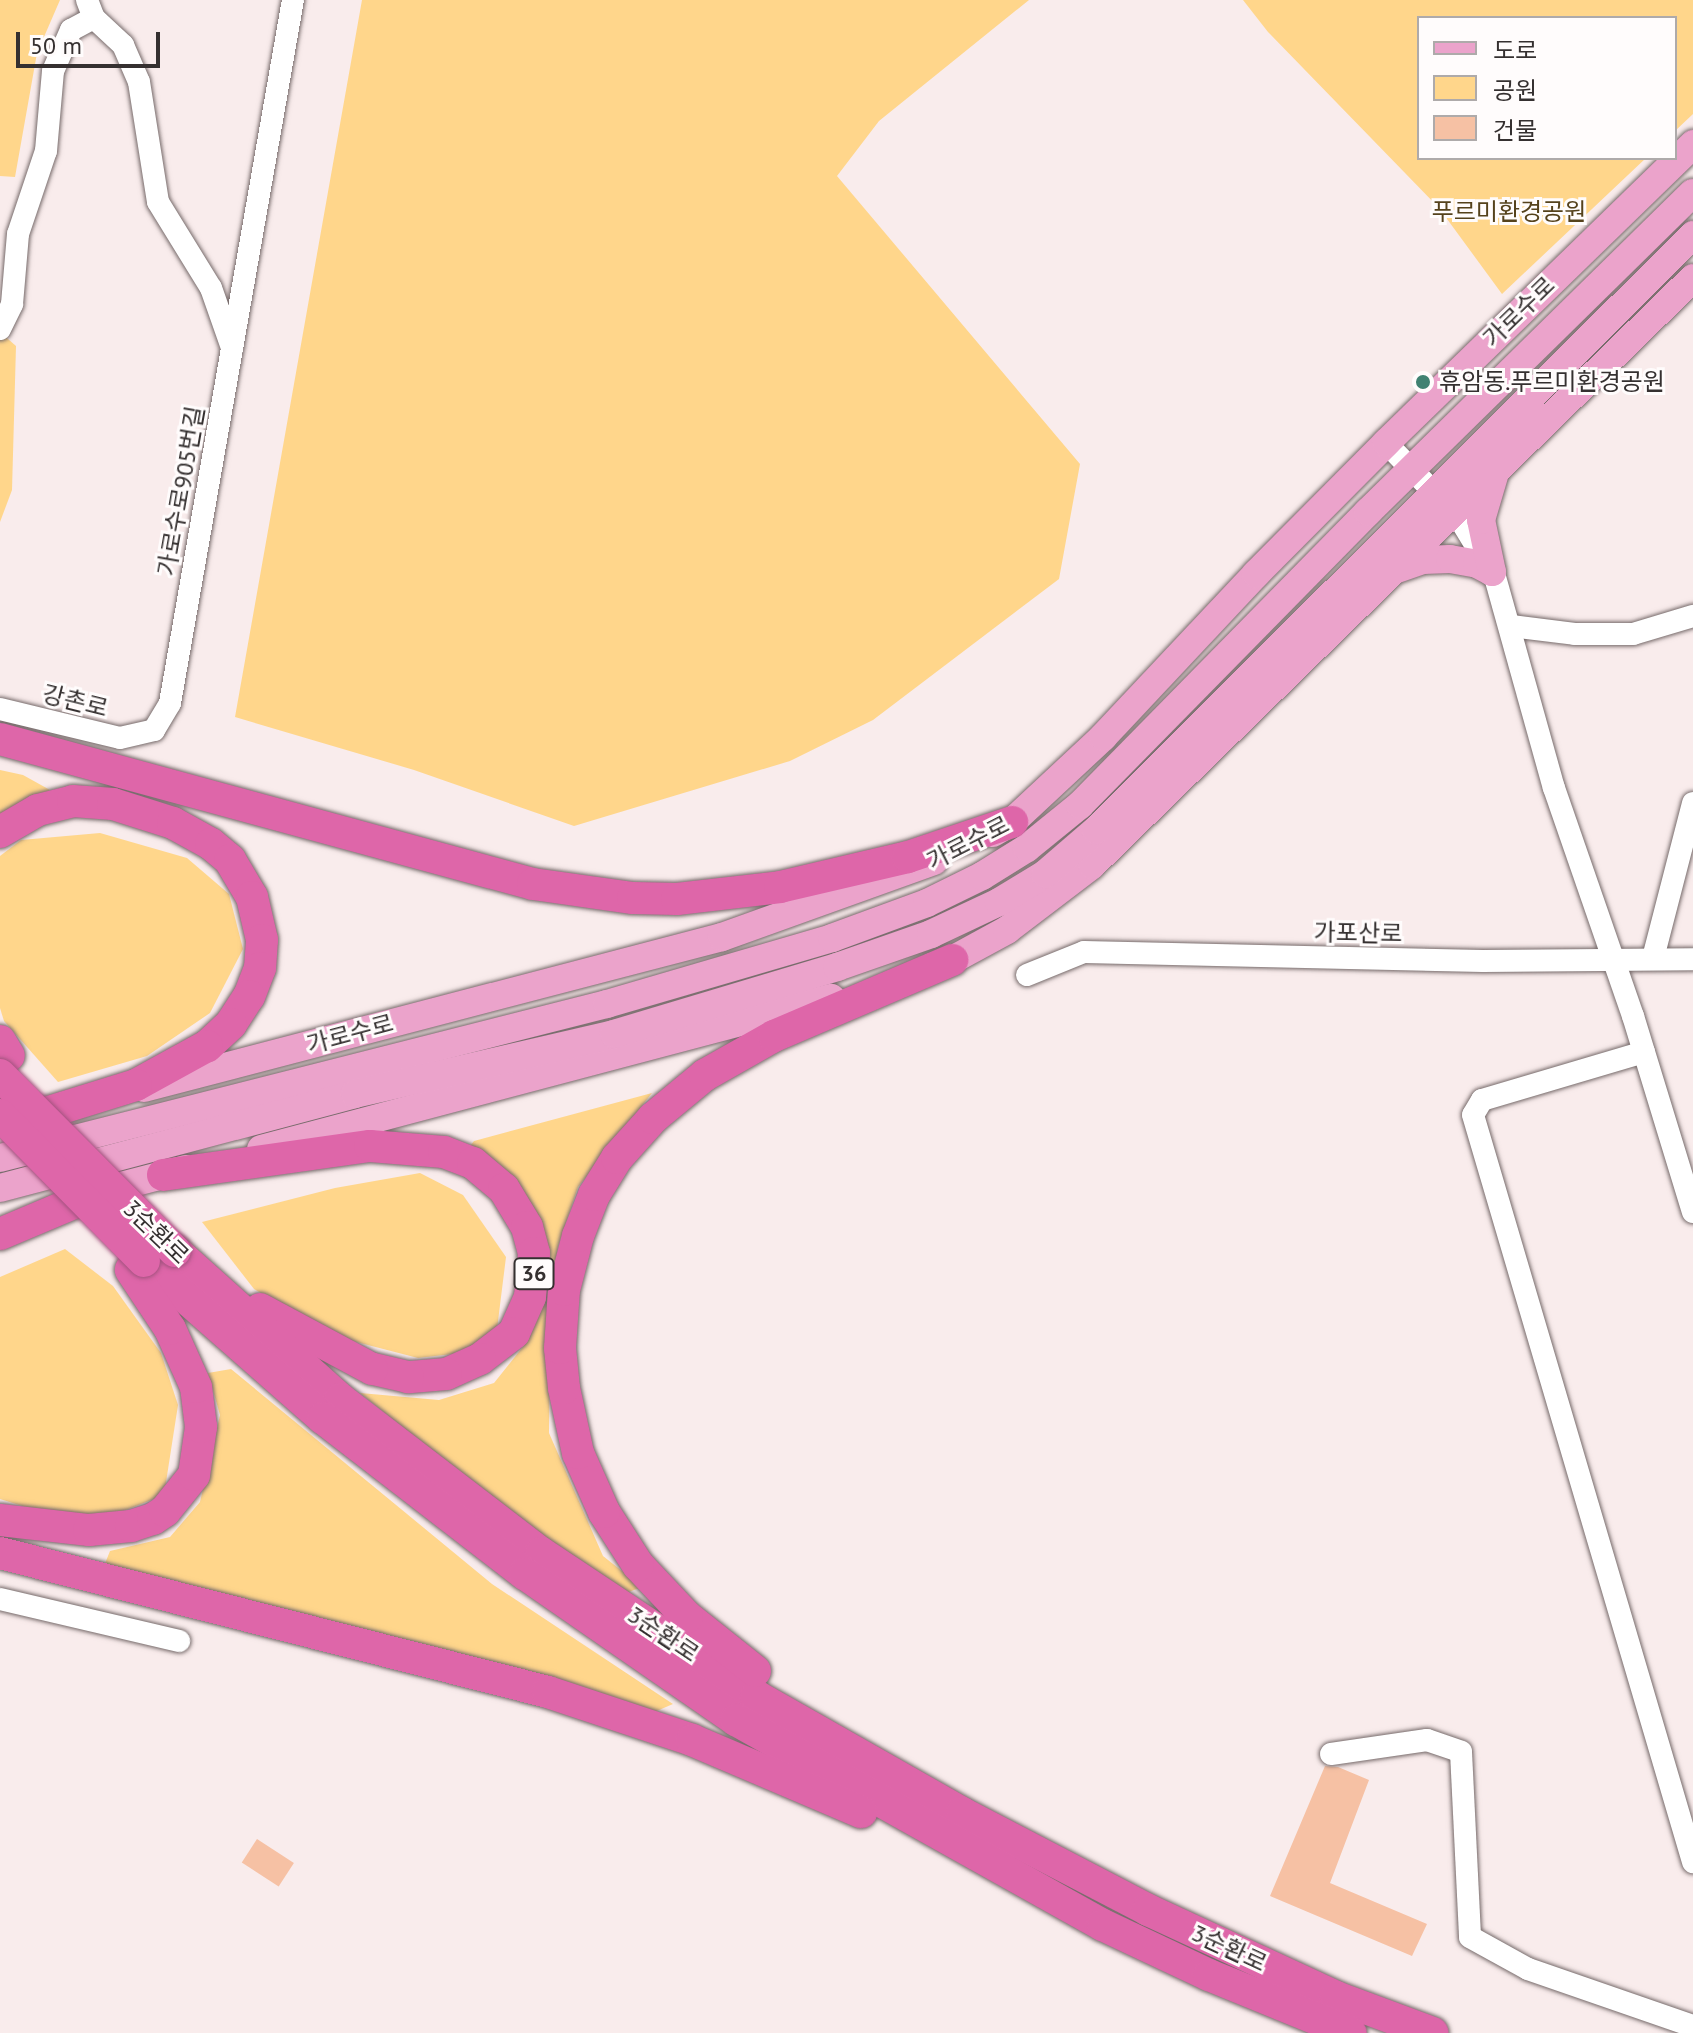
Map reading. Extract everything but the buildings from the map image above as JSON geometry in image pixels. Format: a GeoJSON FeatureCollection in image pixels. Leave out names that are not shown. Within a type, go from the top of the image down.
{"type":"FeatureCollection","features":[{"type":"Feature","properties":{"kind":"highway"},"geometry":{"type":"LineString","coordinates":[[0,739],[519,880],[633,898],[677,899],[780,887],[908,857],[1012,822]]}},
{"type":"Feature","properties":{"kind":"highway"},"geometry":{"type":"LineString","coordinates":[[0,832],[38,810],[73,801],[113,804],[173,823],[199,836],[230,860],[248,888],[262,940],[260,968],[249,996],[231,1024],[207,1046],[136,1085],[13,1133]]}},
{"type":"Feature","properties":{"kind":"highway"},"geometry":{"type":"LineString","coordinates":[[952,960],[745,1050],[705,1075],[653,1118],[617,1158],[586,1213],[564,1290],[560,1348],[564,1388],[578,1453],[604,1512],[638,1565],[718,1643],[962,1813]]}},
{"type":"Feature","properties":{"kind":"highway"},"geometry":{"type":"LineString","coordinates":[[0,1520],[63,1529],[118,1529],[153,1519],[187,1487],[201,1444],[196,1387],[138,1266],[70,1168],[3,1057]]}},
{"type":"Feature","properties":{"kind":"highway","name":"3순환로"},"geometry":{"type":"LineString","coordinates":[[13,1133],[70,1168],[175,1251],[340,1399],[541,1553],[756,1696],[962,1813],[1162,1917],[1336,1997],[1433,2033]]}},
{"type":"Feature","properties":{"kind":"highway","name":"36"},"geometry":{"type":"LineString","coordinates":[[163,1175],[370,1146],[411,1147],[459,1156],[490,1176],[512,1198],[531,1240],[534,1276],[524,1317],[514,1333],[495,1350],[455,1371],[408,1377],[372,1369],[329,1349],[260,1308],[175,1251]]}},
{"type":"Feature","properties":{"kind":"highway"},"geometry":{"type":"LineString","coordinates":[[0,1234],[97,1193]]}},
{"type":"Feature","properties":{"kind":"highway","name":"3순환로"},"geometry":{"type":"LineString","coordinates":[[138,1266],[323,1418],[525,1574],[736,1720],[1019,1879],[1209,1975],[1351,2033]]}},
{"type":"Feature","properties":{"kind":"highway"},"geometry":{"type":"LineString","coordinates":[[0,1553],[593,1706],[692,1740],[1019,1879]]}},
{"type":"Feature","properties":{"kind":"main road","name":"가로수로"},"geometry":{"type":"LineString","coordinates":[[1677,160],[1693,144]]}},
{"type":"Feature","properties":{"kind":"main road","name":"가로수로"},"geometry":{"type":"LineString","coordinates":[[13,1133],[722,937],[891,879],[957,852],[1012,822],[1152,685],[1386,443],[1677,160]]}},
{"type":"Feature","properties":{"kind":"main road","name":"가로수로"},"geometry":{"type":"LineString","coordinates":[[13,1133],[607,1004],[832,938],[927,903],[982,876],[1027,848],[1080,805],[1412,469],[1693,193]]}},
{"type":"Feature","properties":{"kind":"main road"},"geometry":{"type":"LineString","coordinates":[[0,1188],[355,1094],[614,1034],[931,934],[999,902],[1045,874],[1096,830],[1238,691],[1444,502],[1693,235]]}},
{"type":"Feature","properties":{"kind":"main road"},"geometry":{"type":"LineString","coordinates":[[163,1175],[788,1012],[952,960],[1007,930],[1092,865],[1389,572],[1444,502],[1499,467],[1693,278]]}},
{"type":"Feature","properties":{"kind":"main road"},"geometry":{"type":"LineString","coordinates":[[1492,572],[1481,520],[1485,496],[1499,467]]}},
{"type":"Feature","properties":{"kind":"main road"},"geometry":{"type":"LineString","coordinates":[[1238,691],[1389,572],[1408,563],[1437,558],[1477,564],[1492,572]]}},
{"type":"Feature","properties":{"kind":"main road"},"geometry":{"type":"LineString","coordinates":[[1012,822],[1116,768],[1152,685]]}},
{"type":"Feature","properties":{"kind":"main road","name":"36"},"geometry":{"type":"LineString","coordinates":[[0,1218],[163,1175]]}},
{"type":"Feature","properties":{"kind":"street","name":"가로수로905번길"},"geometry":{"type":"LineString","coordinates":[[170,703],[293,0]]}},
{"type":"Feature","properties":{"kind":"street"},"geometry":{"type":"LineString","coordinates":[[0,329],[12,304],[18,234],[46,151],[53,71],[71,30],[91,9],[123,45],[139,82],[158,202],[211,288],[233,349]]}},
{"type":"Feature","properties":{"kind":"street"},"geometry":{"type":"LineString","coordinates":[[1386,443],[1444,502],[1492,572],[1511,626],[1554,788],[1644,1052],[1693,1212]]}},
{"type":"Feature","properties":{"kind":"street"},"geometry":{"type":"LineString","coordinates":[[1511,626],[1575,634],[1633,634],[1693,616]]}},
{"type":"Feature","properties":{"kind":"street","name":"강촌로"},"geometry":{"type":"LineString","coordinates":[[0,709],[120,738],[154,730],[170,703]]}},
{"type":"Feature","properties":{"kind":"street"},"geometry":{"type":"LineString","coordinates":[[1653,958],[1692,812]]}},
{"type":"Feature","properties":{"kind":"street","name":"가포산로"},"geometry":{"type":"LineString","coordinates":[[1027,975],[1084,952],[1483,961],[1693,959]]}},
{"type":"Feature","properties":{"kind":"street"},"geometry":{"type":"LineString","coordinates":[[1644,1052],[1482,1100],[1473,1115],[1693,1862]]}},
{"type":"Feature","properties":{"kind":"street"},"geometry":{"type":"LineString","coordinates":[[0,1599],[179,1641]]}},
{"type":"Feature","properties":{"kind":"street"},"geometry":{"type":"LineString","coordinates":[[1331,1754],[1427,1740],[1461,1752],[1470,1937],[1528,1969],[1693,2026]]}},
{"type":"Feature","properties":{"kind":"green space"},"geometry":{"type":"Polygon","coordinates":[[[0,0],[60,0],[37,53],[15,177],[0,176],[0,0]]]}},
{"type":"Feature","properties":{"kind":"green space"},"geometry":{"type":"Polygon","coordinates":[[[362,0],[1029,0],[879,121],[837,176],[1080,464],[1059,579],[873,720],[790,761],[574,826],[414,770],[235,717],[362,0]]]}},
{"type":"Feature","properties":{"kind":"green space","name":"푸르미환경공원"},"geometry":{"type":"Polygon","coordinates":[[[1243,0],[1693,0],[1693,114],[1677,129],[1677,16],[1417,16],[1417,160],[1644,160],[1502,294],[1439,208],[1268,32],[1243,0]]]}},
{"type":"Feature","properties":{"kind":"green space"},"geometry":{"type":"Polygon","coordinates":[[[0,332],[16,346],[12,490],[0,522],[0,332]]]}},
{"type":"Feature","properties":{"kind":"green space"},"geometry":{"type":"Polygon","coordinates":[[[0,770],[23,775],[50,790],[0,823],[0,770]]]}},
{"type":"Feature","properties":{"kind":"green space"},"geometry":{"type":"Polygon","coordinates":[[[100,833],[187,858],[229,894],[243,949],[210,1013],[147,1056],[58,1082],[4,1021],[0,1008],[0,856],[21,840],[100,833]]]}},
{"type":"Feature","properties":{"kind":"green space"},"geometry":{"type":"Polygon","coordinates":[[[652,1093],[578,1187],[558,1246],[550,1309],[549,1433],[603,1556],[642,1587],[626,1593],[543,1541],[360,1393],[439,1400],[494,1383],[526,1343],[540,1229],[466,1151],[474,1141],[652,1093]]]}},
{"type":"Feature","properties":{"kind":"green space"},"geometry":{"type":"Polygon","coordinates":[[[420,1173],[463,1195],[506,1257],[497,1329],[461,1353],[418,1358],[337,1337],[254,1289],[202,1222],[335,1188],[420,1173]]]}},
{"type":"Feature","properties":{"kind":"green space"},"geometry":{"type":"Polygon","coordinates":[[[65,1249],[113,1286],[161,1353],[178,1405],[164,1495],[113,1515],[48,1514],[0,1499],[0,1277],[65,1249]]]}},
{"type":"Feature","properties":{"kind":"green space"},"geometry":{"type":"Polygon","coordinates":[[[231,1369],[492,1584],[673,1704],[652,1713],[104,1566],[110,1551],[170,1537],[200,1502],[220,1415],[208,1373],[231,1369]]]}},
{"type":"Feature","properties":{"kind":"place","name":"휴암동.푸르미환경공원"},"geometry":{"type":"Point","coordinates":[1423,382]}}]}
